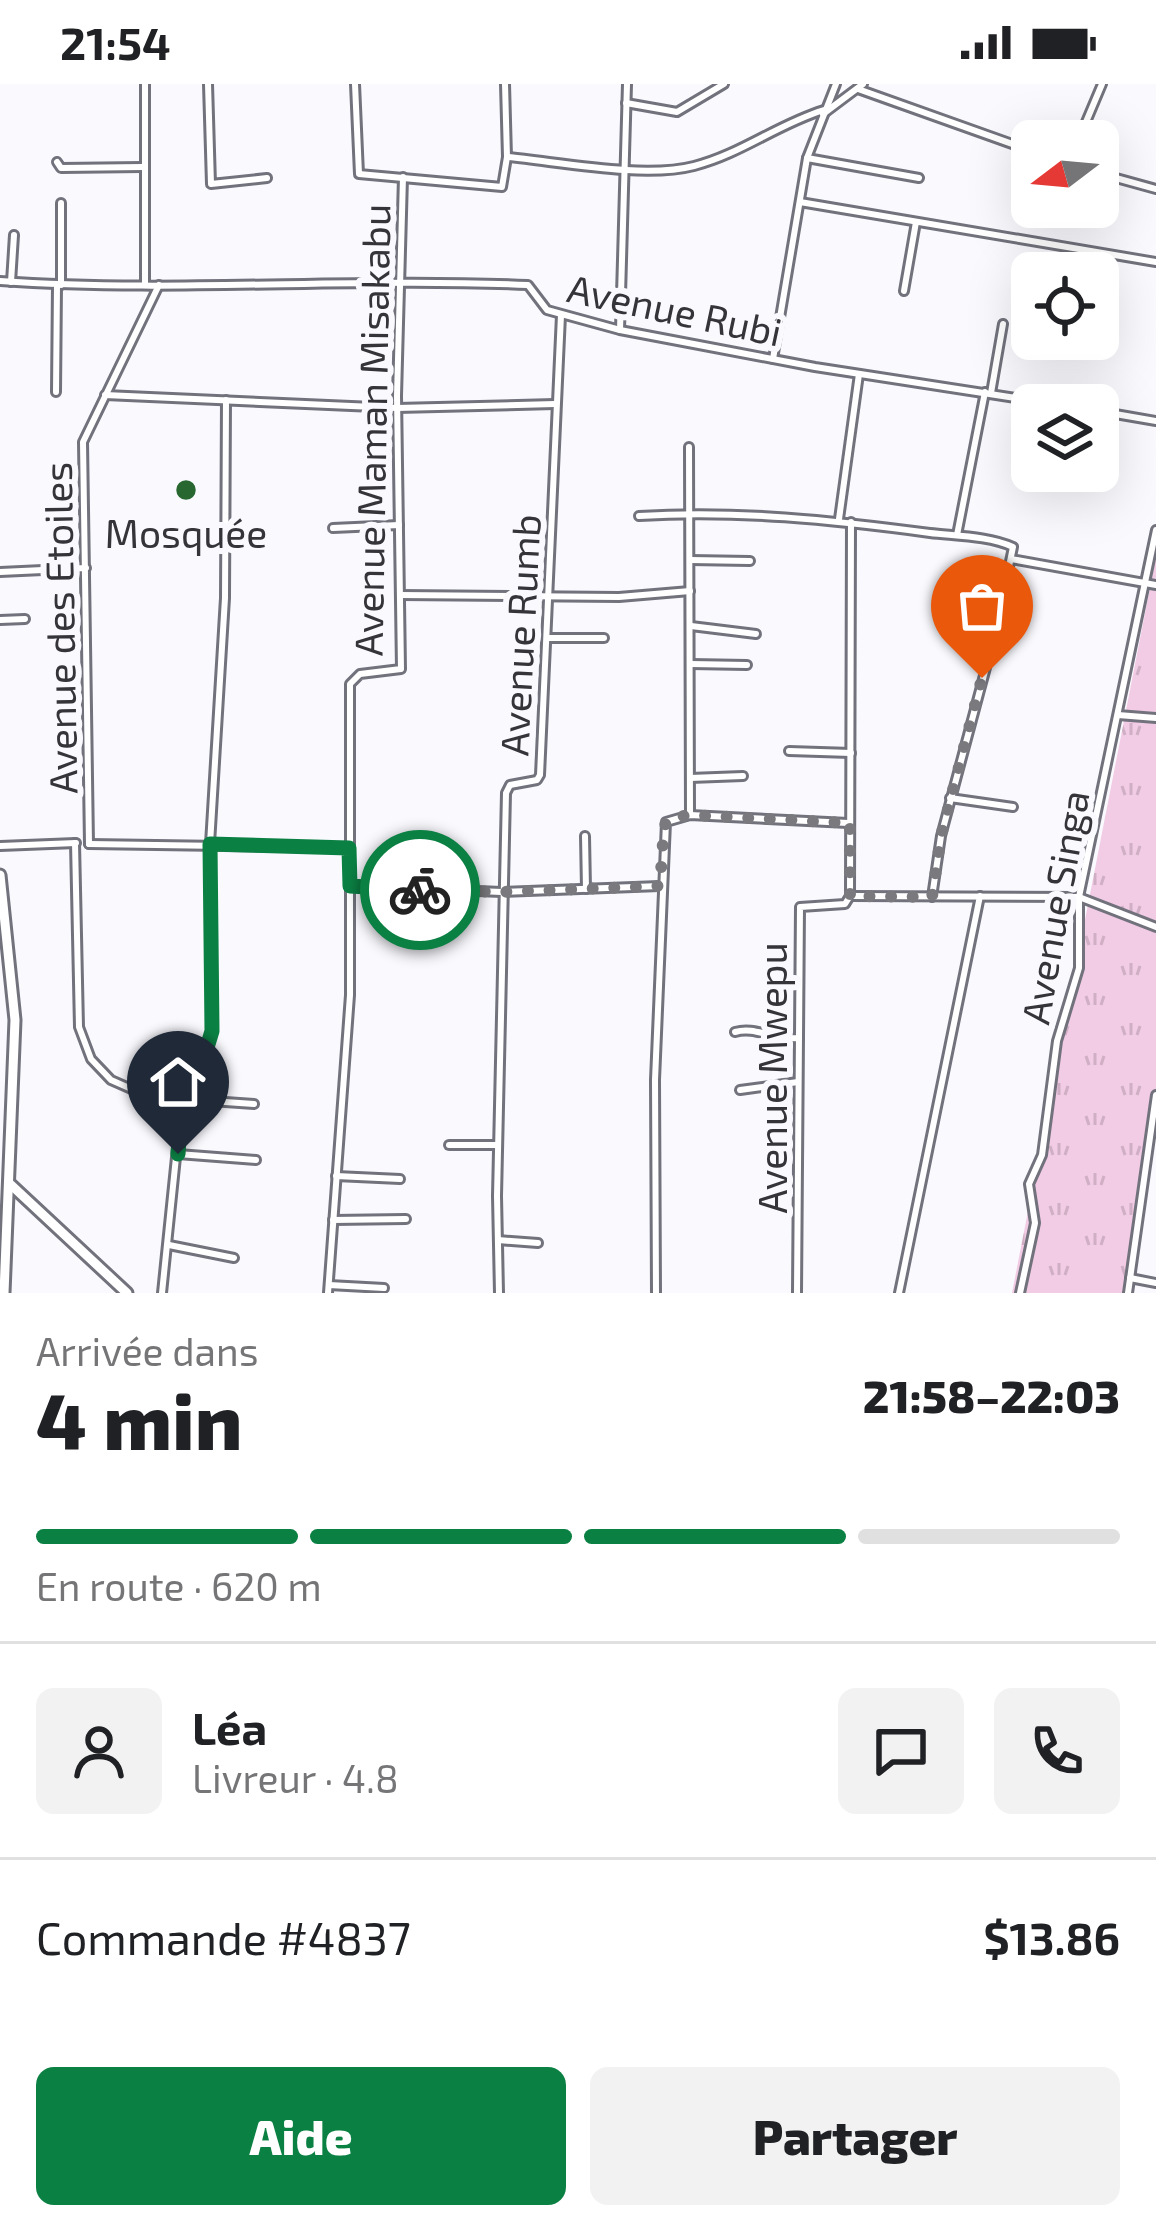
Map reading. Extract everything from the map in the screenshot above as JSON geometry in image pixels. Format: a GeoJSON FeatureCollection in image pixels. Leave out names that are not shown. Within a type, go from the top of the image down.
{"type":"FeatureCollection","features":[{"type":"Feature","properties":{"kind":"main road"},"geometry":{"type":"LineString","coordinates":[[0,874],[15,1000],[5,1144],[9,1184],[4,1293]]}},
{"type":"Feature","properties":{"kind":"main road"},"geometry":{"type":"LineString","coordinates":[[9,1184],[127,1293]]}},
{"type":"Feature","properties":{"kind":"street"},"geometry":{"type":"LineString","coordinates":[[145,84],[145,284]]}},
{"type":"Feature","properties":{"kind":"street"},"geometry":{"type":"LineString","coordinates":[[208,84],[210,183],[216,187],[267,178]]}},
{"type":"Feature","properties":{"kind":"street"},"geometry":{"type":"LineString","coordinates":[[355,84],[358,172],[504,186],[505,84]]}},
{"type":"Feature","properties":{"kind":"street"},"geometry":{"type":"LineString","coordinates":[[620,330],[627,84]]}},
{"type":"Feature","properties":{"kind":"street"},"geometry":{"type":"LineString","coordinates":[[626,103],[677,112],[724,84]]}},
{"type":"Feature","properties":{"kind":"street"},"geometry":{"type":"LineString","coordinates":[[773,359],[807,158],[836,84]]}},
{"type":"Feature","properties":{"kind":"street"},"geometry":{"type":"LineString","coordinates":[[1087,120],[1102,84]]}},
{"type":"Feature","properties":{"kind":"street"},"geometry":{"type":"LineString","coordinates":[[506,157],[626,168],[694,166],[822,112],[861,86],[1011,143]]}},
{"type":"Feature","properties":{"kind":"street"},"geometry":{"type":"LineString","coordinates":[[807,158],[919,178]]}},
{"type":"Feature","properties":{"kind":"street"},"geometry":{"type":"LineString","coordinates":[[57,163],[61,168],[143,167]]}},
{"type":"Feature","properties":{"kind":"street","name":"Avenue Maman Misakabu"},"geometry":{"type":"LineString","coordinates":[[328,1289],[350,994],[350,684],[360,674],[401,671],[397,408],[403,177]]}},
{"type":"Feature","properties":{"kind":"street"},"geometry":{"type":"LineString","coordinates":[[1119,179],[1156,189]]}},
{"type":"Feature","properties":{"kind":"street"},"geometry":{"type":"LineString","coordinates":[[800,202],[1156,262]]}},
{"type":"Feature","properties":{"kind":"street"},"geometry":{"type":"LineString","coordinates":[[56,392],[62,203]]}},
{"type":"Feature","properties":{"kind":"street"},"geometry":{"type":"LineString","coordinates":[[904,291],[916,222]]}},
{"type":"Feature","properties":{"kind":"street"},"geometry":{"type":"LineString","coordinates":[[11,282],[14,235]]}},
{"type":"Feature","properties":{"kind":"street","name":"Avenue Rubi"},"geometry":{"type":"LineString","coordinates":[[0,281],[528,285],[541,306],[620,330],[1011,396]]}},
{"type":"Feature","properties":{"kind":"street","name":"Avenue des Etoiles"},"geometry":{"type":"LineString","coordinates":[[89,844],[82,450],[159,285]]}},
{"type":"Feature","properties":{"kind":"street","name":"Avenue Rumb"},"geometry":{"type":"LineString","coordinates":[[499,1293],[507,790],[540,775],[561,315]]}},
{"type":"Feature","properties":{"kind":"street"},"geometry":{"type":"LineString","coordinates":[[957,536],[1003,324]]}},
{"type":"Feature","properties":{"kind":"street"},"geometry":{"type":"LineString","coordinates":[[839,520],[859,374]]}},
{"type":"Feature","properties":{"kind":"street"},"geometry":{"type":"LineString","coordinates":[[105,395],[397,408],[555,404]]}},
{"type":"Feature","properties":{"kind":"street"},"geometry":{"type":"LineString","coordinates":[[162,1293],[182,1100],[202,1064],[212,1031],[210,844],[225,598],[226,400]]}},
{"type":"Feature","properties":{"kind":"street"},"geometry":{"type":"LineString","coordinates":[[1119,415],[1156,421]]}},
{"type":"Feature","properties":{"kind":"street"},"geometry":{"type":"LineString","coordinates":[[689,447],[690,815]]}},
{"type":"Feature","properties":{"kind":"street"},"geometry":{"type":"LineString","coordinates":[[639,516],[689,513],[839,520],[1010,544],[1012,559],[950,798],[932,897]]}},
{"type":"Feature","properties":{"kind":"street"},"geometry":{"type":"LineString","coordinates":[[850,522],[850,896],[1079,897],[1156,927]]}},
{"type":"Feature","properties":{"kind":"street"},"geometry":{"type":"LineString","coordinates":[[333,528],[399,525]]}},
{"type":"Feature","properties":{"kind":"street","name":"Avenue Singa"},"geometry":{"type":"LineString","coordinates":[[1020,1293],[1035,1223],[1029,1184],[1042,1155],[1058,1036],[1078,968],[1079,897],[1156,530]]}},
{"type":"Feature","properties":{"kind":"street"},"geometry":{"type":"LineString","coordinates":[[1012,559],[1156,585]]}},
{"type":"Feature","properties":{"kind":"street"},"geometry":{"type":"LineString","coordinates":[[690,560],[750,561]]}},
{"type":"Feature","properties":{"kind":"street"},"geometry":{"type":"LineString","coordinates":[[0,572],[86,568]]}},
{"type":"Feature","properties":{"kind":"street"},"geometry":{"type":"LineString","coordinates":[[400,595],[691,591]]}},
{"type":"Feature","properties":{"kind":"street"},"geometry":{"type":"LineString","coordinates":[[0,620],[25,619]]}},
{"type":"Feature","properties":{"kind":"street"},"geometry":{"type":"LineString","coordinates":[[691,626],[756,634]]}},
{"type":"Feature","properties":{"kind":"street"},"geometry":{"type":"LineString","coordinates":[[547,638],[604,638]]}},
{"type":"Feature","properties":{"kind":"street"},"geometry":{"type":"LineString","coordinates":[[691,664],[747,665]]}},
{"type":"Feature","properties":{"kind":"street"},"geometry":{"type":"LineString","coordinates":[[1118,716],[1156,718]]}},
{"type":"Feature","properties":{"kind":"street"},"geometry":{"type":"LineString","coordinates":[[789,751],[850,754]]}},
{"type":"Feature","properties":{"kind":"street"},"geometry":{"type":"LineString","coordinates":[[690,778],[743,776]]}},
{"type":"Feature","properties":{"kind":"street"},"geometry":{"type":"LineString","coordinates":[[950,798],[1013,807]]}},
{"type":"Feature","properties":{"kind":"street"},"geometry":{"type":"LineString","coordinates":[[656,1293],[664,826],[670,818],[690,815],[850,823]]}},
{"type":"Feature","properties":{"kind":"street"},"geometry":{"type":"LineString","coordinates":[[585,836],[586,889]]}},
{"type":"Feature","properties":{"kind":"street","name":"Avenue des Etoiles"},"geometry":{"type":"LineString","coordinates":[[75,843],[80,1027],[85,1049],[117,1084],[136,1091],[182,1100],[254,1104]]}},
{"type":"Feature","properties":{"kind":"street"},"geometry":{"type":"LineString","coordinates":[[0,846],[349,848]]}},
{"type":"Feature","properties":{"kind":"street"},"geometry":{"type":"LineString","coordinates":[[350,886],[502,892],[660,886]]}},
{"type":"Feature","properties":{"kind":"street","name":"Avenue Mwepu"},"geometry":{"type":"LineString","coordinates":[[797,1293],[800,907],[848,903],[850,896]]}},
{"type":"Feature","properties":{"kind":"street"},"geometry":{"type":"LineString","coordinates":[[898,1293],[980,896]]}},
{"type":"Feature","properties":{"kind":"street"},"geometry":{"type":"LineString","coordinates":[[734,1031],[746,1029],[777,1040],[799,1038]]}},
{"type":"Feature","properties":{"kind":"street"},"geometry":{"type":"LineString","coordinates":[[740,1090],[798,1082]]}},
{"type":"Feature","properties":{"kind":"street"},"geometry":{"type":"LineString","coordinates":[[1128,1293],[1152,1164],[1156,1095]]}},
{"type":"Feature","properties":{"kind":"street"},"geometry":{"type":"LineString","coordinates":[[449,1144],[498,1145]]}},
{"type":"Feature","properties":{"kind":"street"},"geometry":{"type":"LineString","coordinates":[[178,1154],[256,1160]]}},
{"type":"Feature","properties":{"kind":"street"},"geometry":{"type":"LineString","coordinates":[[336,1176],[400,1179]]}},
{"type":"Feature","properties":{"kind":"street"},"geometry":{"type":"LineString","coordinates":[[333,1220],[406,1219]]}},
{"type":"Feature","properties":{"kind":"street"},"geometry":{"type":"LineString","coordinates":[[498,1240],[538,1243]]}},
{"type":"Feature","properties":{"kind":"street"},"geometry":{"type":"LineString","coordinates":[[169,1245],[235,1258]]}},
{"type":"Feature","properties":{"kind":"street"},"geometry":{"type":"LineString","coordinates":[[1130,1278],[1156,1283]]}},
{"type":"Feature","properties":{"kind":"street"},"geometry":{"type":"LineString","coordinates":[[328,1289],[384,1288]]}},
{"type":"Feature","properties":{"kind":"green space"},"geometry":{"type":"Polygon","coordinates":[[[1156,557],[1156,1132],[1131,1293],[1012,1293],[1156,557]]]}},
{"type":"Feature","properties":{"kind":"way so far"},"geometry":{"type":"LineString","coordinates":[[420,890],[660,886],[664,826],[670,818],[690,815],[850,823],[850,896],[932,897],[957,765],[982,678]]}},
{"type":"Feature","properties":{"kind":"place","name":"Mosquée"},"geometry":{"type":"Point","coordinates":[186,490]}},
{"type":"Feature","properties":{"kind":"route"},"geometry":{"type":"LineString","coordinates":[[178,1154],[182,1100],[202,1064],[212,1031],[210,844],[349,848],[350,886],[420,890]]}}]}
